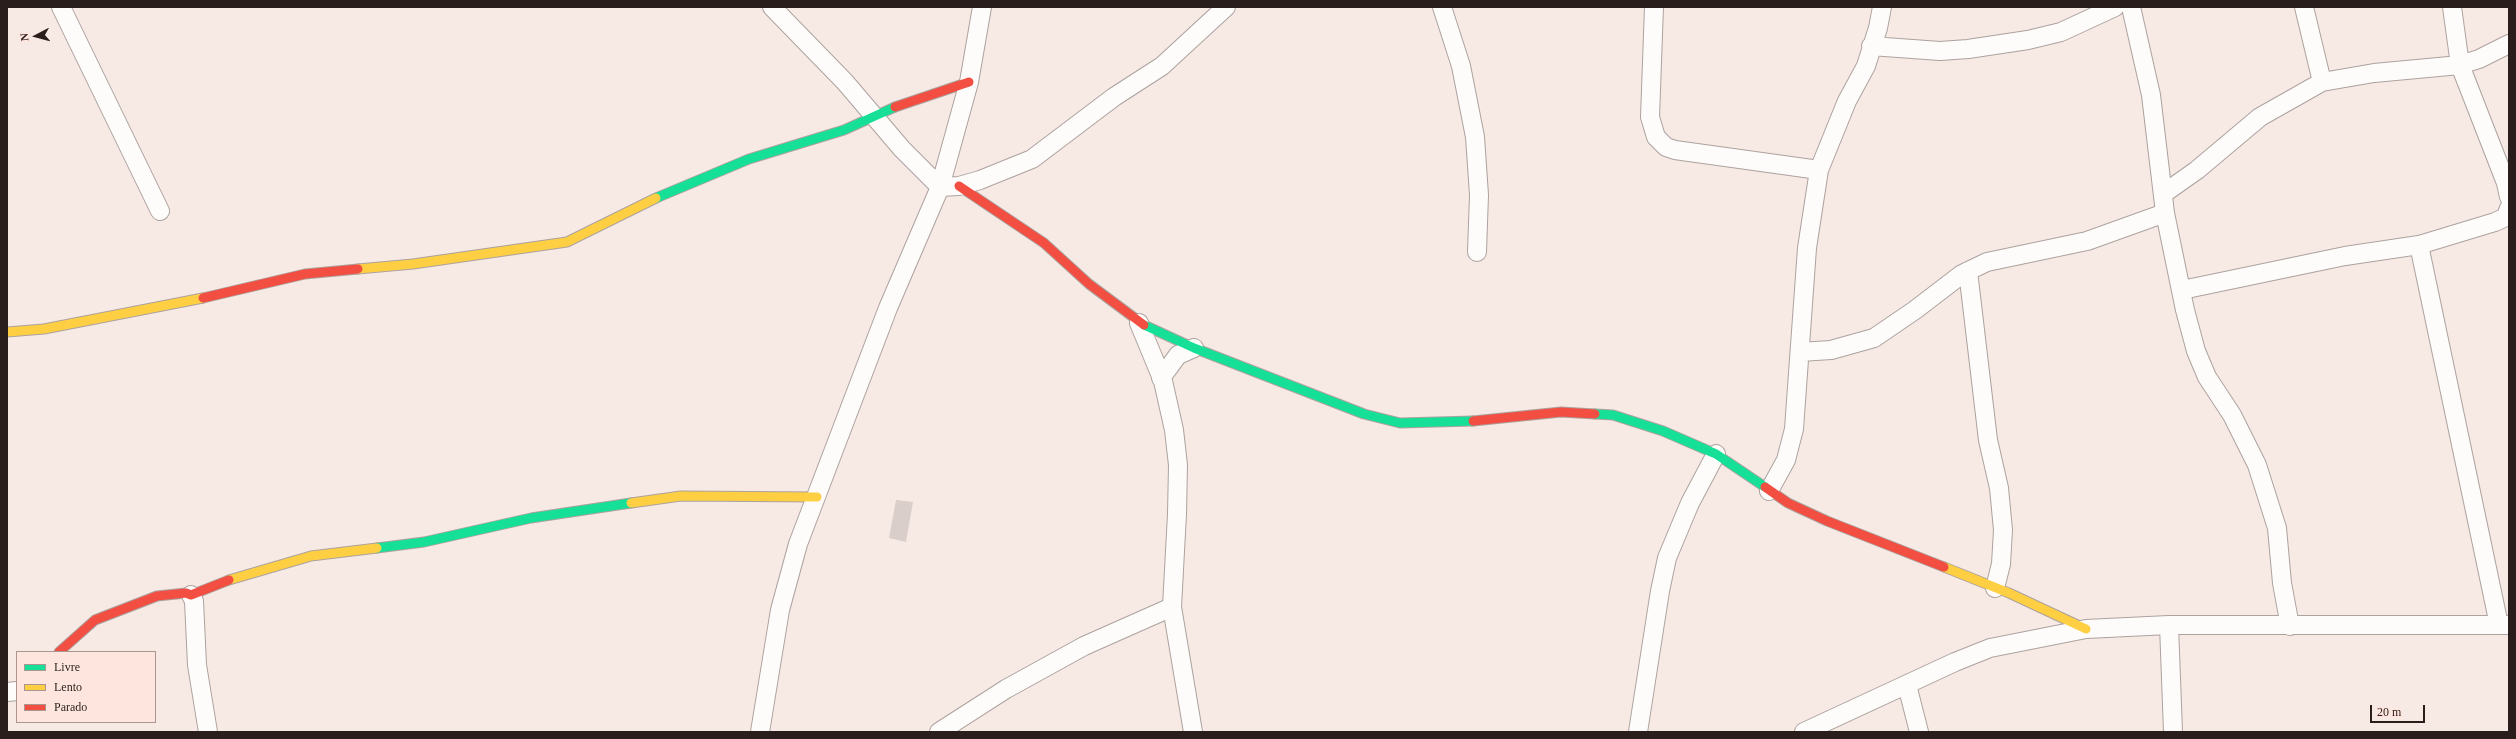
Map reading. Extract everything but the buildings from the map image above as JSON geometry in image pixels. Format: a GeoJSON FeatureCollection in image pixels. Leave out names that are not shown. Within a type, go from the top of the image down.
{"type":"FeatureCollection","features":[{"type":"Feature","properties":{"kind":"street"},"geometry":{"type":"LineString","coordinates":[[61,7],[160,210]]}},
{"type":"Feature","properties":{"kind":"street"},"geometry":{"type":"LineString","coordinates":[[772,7],[876,116],[902,149],[940,187],[960,186],[980,180],[1032,159],[1114,97],[1162,66],[1226,7]]}},
{"type":"Feature","properties":{"kind":"street"},"geometry":{"type":"LineString","coordinates":[[760,732],[780,610],[798,544],[888,308],[940,187],[969,82],[982,7]]}},
{"type":"Feature","properties":{"kind":"street"},"geometry":{"type":"LineString","coordinates":[[1442,7],[1461,66],[1475,138],[1479,194],[1477,252]]}},
{"type":"Feature","properties":{"kind":"street"},"geometry":{"type":"LineString","coordinates":[[1654,7],[1650,117],[1656,137],[1666,147],[1675,150],[1819,170]]}},
{"type":"Feature","properties":{"kind":"street"},"geometry":{"type":"LineString","coordinates":[[1769,491],[1786,460],[1794,429],[1806,248],[1819,170],[1847,101],[1866,66],[1871,46],[1878,28],[1882,7]]}},
{"type":"Feature","properties":{"kind":"street"},"geometry":{"type":"LineString","coordinates":[[1871,46],[1940,51],[1968,49],[2028,40],[2066,30],[2115,7]]}},
{"type":"Feature","properties":{"kind":"street"},"geometry":{"type":"LineString","coordinates":[[2131,7],[2151,95],[2164,213],[2196,351],[2207,377],[2232,415],[2257,465],[2277,528],[2282,583],[2290,626]]}},
{"type":"Feature","properties":{"kind":"street"},"geometry":{"type":"LineString","coordinates":[[2304,7],[2322,82]]}},
{"type":"Feature","properties":{"kind":"street"},"geometry":{"type":"LineString","coordinates":[[2452,7],[2460,65],[2506,183],[2509,197]]}},
{"type":"Feature","properties":{"kind":"street"},"geometry":{"type":"LineString","coordinates":[[2163,194],[2197,170],[2260,117],[2322,82],[2374,73],[2460,65],[2479,59],[2509,44]]}},
{"type":"Feature","properties":{"kind":"street"},"geometry":{"type":"LineString","coordinates":[[7,332],[44,329],[165,306],[305,274],[413,264],[567,242],[675,188],[749,159],[844,130],[901,104],[969,82]]}},
{"type":"Feature","properties":{"kind":"street"},"geometry":{"type":"LineString","coordinates":[[960,186],[1044,243],[1089,284],[1139,323],[1194,348],[1364,414],[1400,423],[1456,423],[1561,412],[1613,415],[1663,431],[1716,454],[1769,491],[1827,521],[1995,588],[2086,629]]}},
{"type":"Feature","properties":{"kind":"street"},"geometry":{"type":"LineString","coordinates":[[2182,290],[2345,256],[2418,245],[2494,222],[2506,216],[2509,208]]}},
{"type":"Feature","properties":{"kind":"street"},"geometry":{"type":"LineString","coordinates":[[1800,352],[1831,350],[1874,338],[1968,271],[1987,262],[2087,241],[2164,213]]}},
{"type":"Feature","properties":{"kind":"street"},"geometry":{"type":"LineString","coordinates":[[1804,732],[1955,662],[1990,648],[2086,629],[2168,625],[2504,625],[2418,245]]}},
{"type":"Feature","properties":{"kind":"street"},"geometry":{"type":"LineString","coordinates":[[1968,271],[1988,440],[1999,488],[2002,523],[2001,564],[1995,588]]}},
{"type":"Feature","properties":{"kind":"street"},"geometry":{"type":"LineString","coordinates":[[1139,323],[1161,378],[1174,430],[1178,465],[1178,514],[1172,607],[1193,732]]}},
{"type":"Feature","properties":{"kind":"street"},"geometry":{"type":"LineString","coordinates":[[1161,378],[1178,355],[1194,348]]}},
{"type":"Feature","properties":{"kind":"street"},"geometry":{"type":"LineString","coordinates":[[1638,732],[1660,592],[1667,558],[1690,503],[1716,454]]}},
{"type":"Feature","properties":{"kind":"street"},"geometry":{"type":"LineString","coordinates":[[60,651],[95,620],[157,596],[186,593],[191,595],[244,574],[311,556],[424,542],[531,518],[612,504],[680,496],[816,498]]}},
{"type":"Feature","properties":{"kind":"street"},"geometry":{"type":"LineString","coordinates":[[191,595],[194,601],[197,665],[208,732]]}},
{"type":"Feature","properties":{"kind":"street"},"geometry":{"type":"LineString","coordinates":[[939,732],[1006,689],[1084,646],[1172,607]]}},
{"type":"Feature","properties":{"kind":"street"},"geometry":{"type":"LineString","coordinates":[[2168,625],[2173,732]]}},
{"type":"Feature","properties":{"kind":"street"},"geometry":{"type":"LineString","coordinates":[[1907,685],[1919,732]]}},
{"type":"Feature","properties":{"kind":"traffic: fast"},"geometry":{"type":"LineString","coordinates":[[656,198],[749,159],[844,130],[895,107]]}},
{"type":"Feature","properties":{"kind":"traffic: fast"},"geometry":{"type":"LineString","coordinates":[[1144,325],[1194,348],[1364,414],[1400,423],[1473,421]]}},
{"type":"Feature","properties":{"kind":"traffic: fast"},"geometry":{"type":"LineString","coordinates":[[1595,414],[1613,415],[1663,431],[1716,454],[1765,487]]}},
{"type":"Feature","properties":{"kind":"traffic: fast"},"geometry":{"type":"LineString","coordinates":[[377,548],[424,542],[531,518],[631,503]]}},
{"type":"Feature","properties":{"kind":"traffic: slow"},"geometry":{"type":"LineString","coordinates":[[358,269],[413,264],[567,242],[656,198]]}},
{"type":"Feature","properties":{"kind":"traffic: slow"},"geometry":{"type":"LineString","coordinates":[[7,332],[44,329],[203,298]]}},
{"type":"Feature","properties":{"kind":"traffic: slow"},"geometry":{"type":"LineString","coordinates":[[631,503],[681,496],[817,497]]}},
{"type":"Feature","properties":{"kind":"traffic: slow"},"geometry":{"type":"LineString","coordinates":[[229,580],[311,556],[377,548]]}},
{"type":"Feature","properties":{"kind":"traffic: slow"},"geometry":{"type":"LineString","coordinates":[[1944,567],[2009,593],[2086,629]]}},
{"type":"Feature","properties":{"kind":"traffic: jam"},"geometry":{"type":"LineString","coordinates":[[895,107],[969,82]]}},
{"type":"Feature","properties":{"kind":"traffic: jam"},"geometry":{"type":"LineString","coordinates":[[959,186],[1044,243],[1089,284],[1144,325]]}},
{"type":"Feature","properties":{"kind":"traffic: jam"},"geometry":{"type":"LineString","coordinates":[[203,298],[305,274],[358,269]]}},
{"type":"Feature","properties":{"kind":"traffic: jam"},"geometry":{"type":"LineString","coordinates":[[1473,421],[1561,412],[1595,414]]}},
{"type":"Feature","properties":{"kind":"traffic: jam"},"geometry":{"type":"LineString","coordinates":[[1765,487],[1788,503],[1827,521],[1944,567]]}},
{"type":"Feature","properties":{"kind":"traffic: jam"},"geometry":{"type":"LineString","coordinates":[[60,651],[95,620],[157,596],[186,593],[191,595],[229,580]]}}]}
